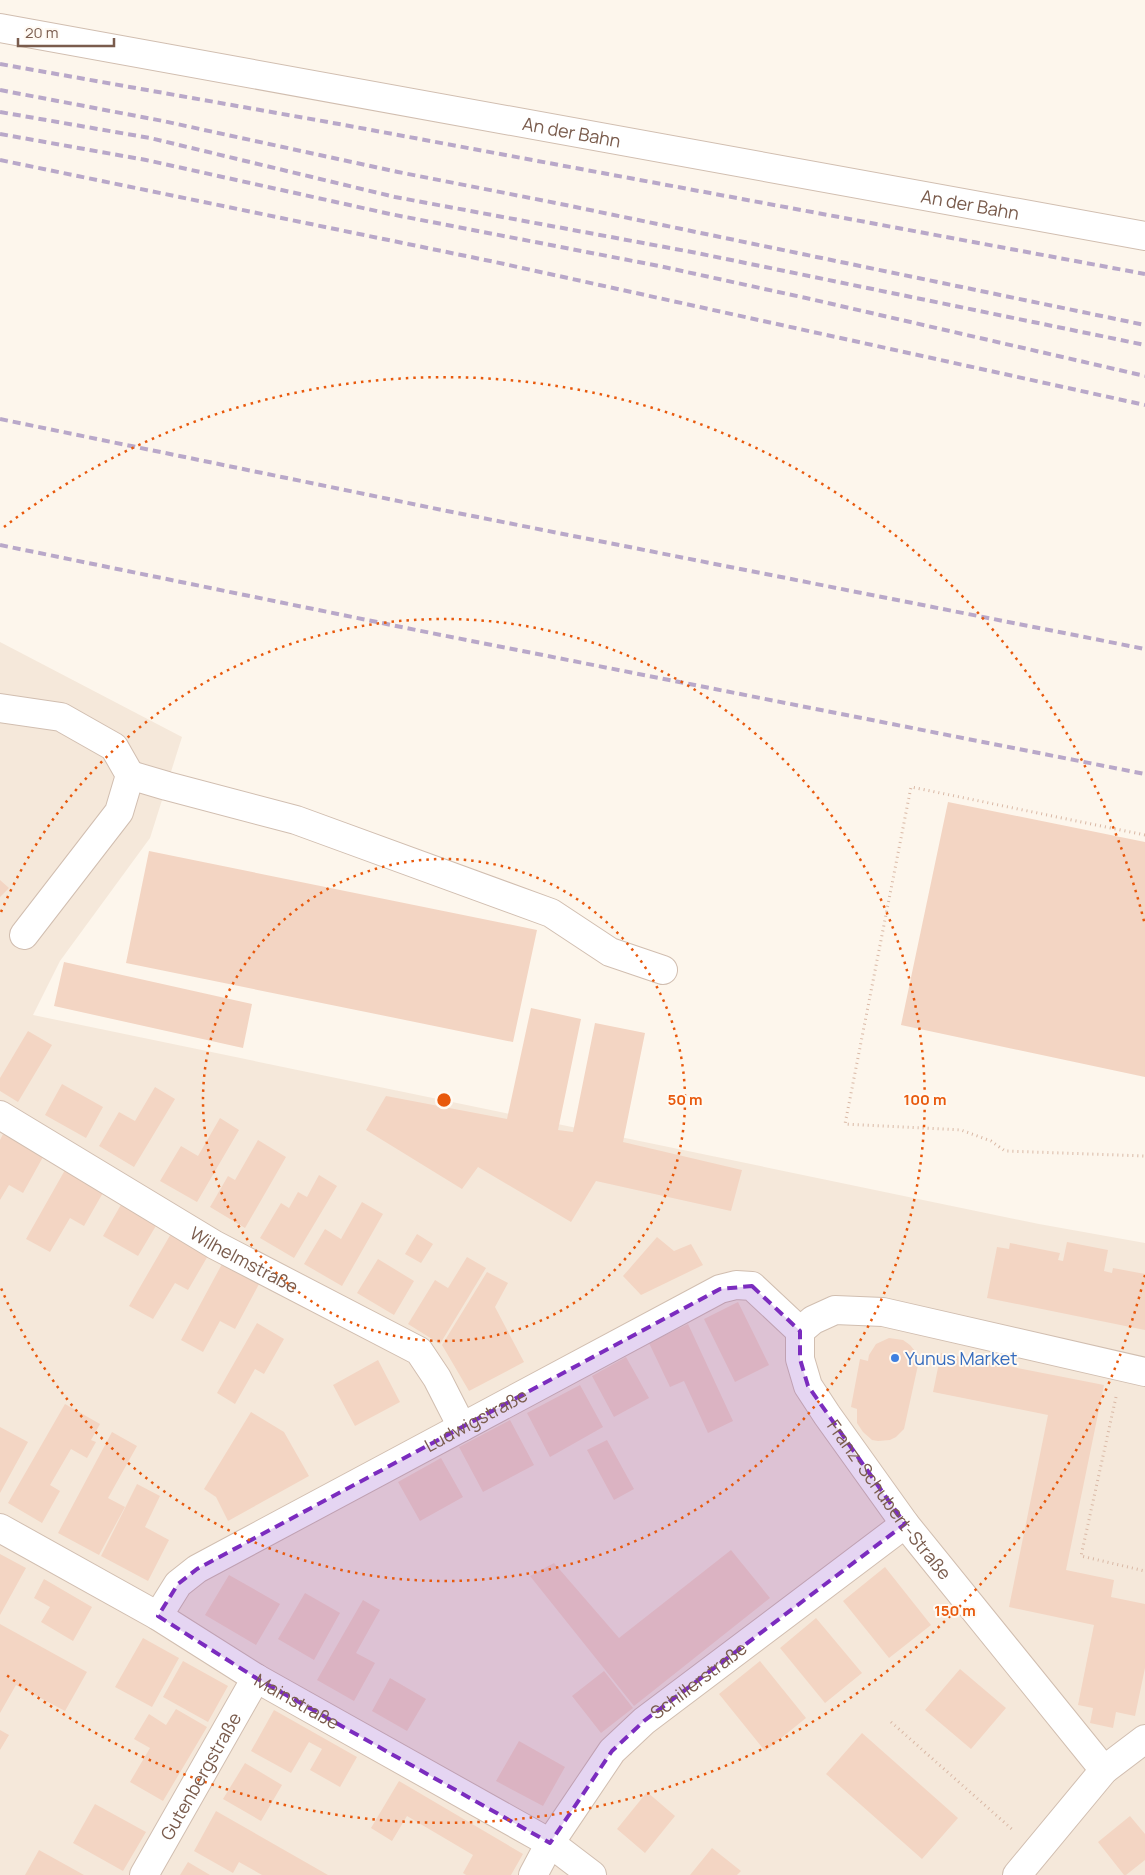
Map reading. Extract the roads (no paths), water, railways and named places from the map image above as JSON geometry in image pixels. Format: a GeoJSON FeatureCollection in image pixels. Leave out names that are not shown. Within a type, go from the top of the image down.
{"type":"FeatureCollection","features":[{"type":"Feature","properties":{"kind":"street","name":"An der Bahn"},"geometry":{"type":"LineString","coordinates":[[0,28],[1145,236]]}},
{"type":"Feature","properties":{"kind":"street"},"geometry":{"type":"LineString","coordinates":[[0,708],[61,717],[114,747],[130,775],[296,820],[551,913],[610,952],[663,970]]}},
{"type":"Feature","properties":{"kind":"street"},"geometry":{"type":"LineString","coordinates":[[24,935],[119,812],[130,775]]}},
{"type":"Feature","properties":{"kind":"street","name":"Wilhelmstraße"},"geometry":{"type":"LineString","coordinates":[[0,1115],[215,1245],[419,1351],[437,1378],[462,1427]]}},
{"type":"Feature","properties":{"kind":"street","name":"Ludwigstraße"},"geometry":{"type":"LineString","coordinates":[[158,1616],[178,1584],[197,1569],[720,1289],[736,1285],[752,1286],[800,1331]]}},
{"type":"Feature","properties":{"kind":"street"},"geometry":{"type":"LineString","coordinates":[[800,1331],[813,1320],[835,1310],[882,1312],[1134,1370]]}},
{"type":"Feature","properties":{"kind":"street","name":"Franz-Schubert-Straße"},"geometry":{"type":"LineString","coordinates":[[800,1331],[800,1359],[808,1386],[905,1524],[1104,1770]]}},
{"type":"Feature","properties":{"kind":"street","name":"Schillerstraße"},"geometry":{"type":"LineString","coordinates":[[532,1875],[550,1843],[612,1751],[644,1721],[905,1524]]}},
{"type":"Feature","properties":{"kind":"street","name":"Mainstraße"},"geometry":{"type":"LineString","coordinates":[[0,1528],[158,1616],[256,1678],[550,1843],[592,1875]]}},
{"type":"Feature","properties":{"kind":"street","name":"Gutenbergstraße"},"geometry":{"type":"LineString","coordinates":[[144,1875],[256,1678]]}},
{"type":"Feature","properties":{"kind":"street"},"geometry":{"type":"LineString","coordinates":[[1017,1875],[1104,1770],[1145,1738]]}},
{"type":"Feature","properties":{"kind":"railway"},"geometry":{"type":"LineString","coordinates":[[0,64],[339,124],[1145,274]]}},
{"type":"Feature","properties":{"kind":"railway"},"geometry":{"type":"LineString","coordinates":[[0,90],[163,121],[398,172],[1145,325]]}},
{"type":"Feature","properties":{"kind":"railway"},"geometry":{"type":"LineString","coordinates":[[0,112],[150,138],[395,197],[697,253],[1145,345]]}},
{"type":"Feature","properties":{"kind":"railway"},"geometry":{"type":"LineString","coordinates":[[0,134],[146,160],[390,214],[659,266],[1145,376]]}},
{"type":"Feature","properties":{"kind":"railway"},"geometry":{"type":"LineString","coordinates":[[0,160],[495,262],[1145,405]]}},
{"type":"Feature","properties":{"kind":"railway"},"geometry":{"type":"LineString","coordinates":[[0,419],[442,510],[1145,649]]}},
{"type":"Feature","properties":{"kind":"railway"},"geometry":{"type":"LineString","coordinates":[[0,545],[416,630],[1145,774]]}},
{"type":"Feature","properties":{"kind":"place","name":"Yunus Market"},"geometry":{"type":"Point","coordinates":[895,1358]}}]}
